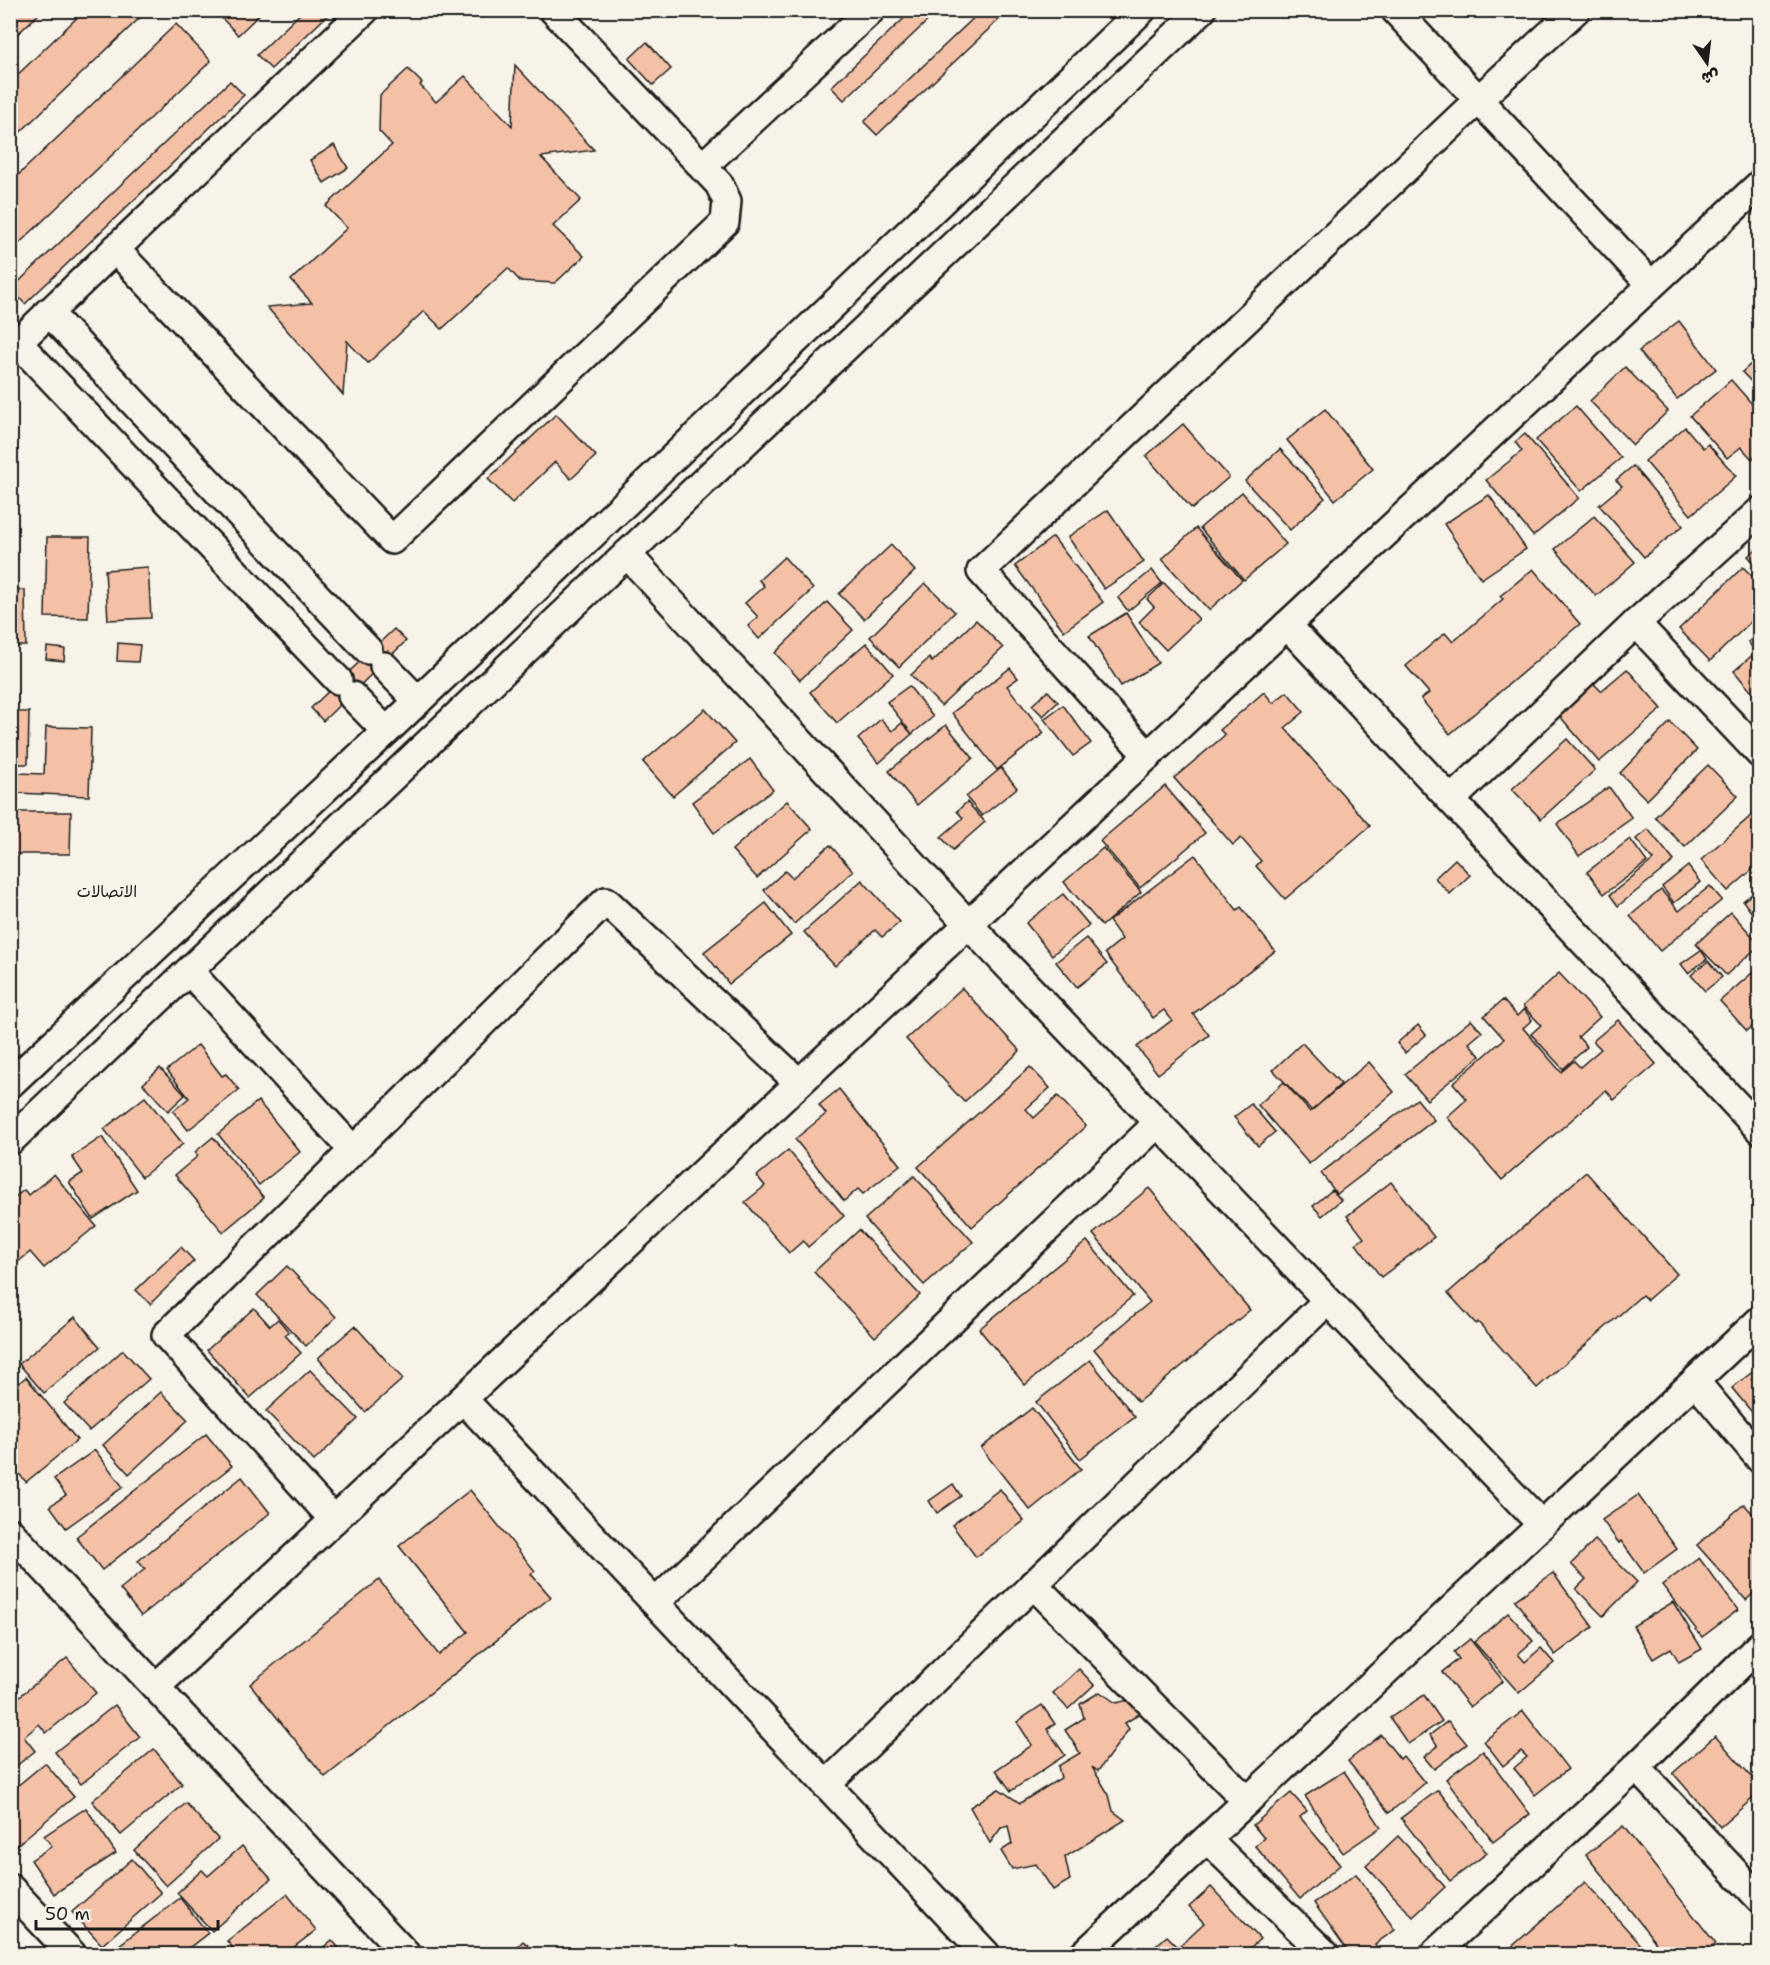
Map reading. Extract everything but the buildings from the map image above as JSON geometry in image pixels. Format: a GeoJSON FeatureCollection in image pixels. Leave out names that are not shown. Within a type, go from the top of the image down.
{"type":"FeatureCollection","features":[{"type":"Feature","properties":{"kind":"street"},"geometry":{"type":"LineString","coordinates":[[365,10],[14,347],[386,731]]}},
{"type":"Feature","properties":{"kind":"street"},"geometry":{"type":"LineString","coordinates":[[115,249],[392,540],[725,222],[727,201],[719,184],[553,10]]}},
{"type":"Feature","properties":{"kind":"street"},"geometry":{"type":"LineString","coordinates":[[702,167],[871,10]]}},
{"type":"Feature","properties":{"kind":"street"},"geometry":{"type":"LineString","coordinates":[[10,1083],[386,731],[1142,10]]}},
{"type":"Feature","properties":{"kind":"street"},"geometry":{"type":"LineString","coordinates":[[10,1141],[1202,10]]}},
{"type":"Feature","properties":{"kind":"street"},"geometry":{"type":"LineString","coordinates":[[1395,10],[1651,285]]}},
{"type":"Feature","properties":{"kind":"street"},"geometry":{"type":"LineString","coordinates":[[1148,756],[981,571],[1576,10]]}},
{"type":"Feature","properties":{"kind":"street"},"geometry":{"type":"LineString","coordinates":[[156,1687],[1760,184]]}},
{"type":"Feature","properties":{"kind":"street"},"geometry":{"type":"LineString","coordinates":[[48,312],[418,700]]}},
{"type":"Feature","properties":{"kind":"street"},"geometry":{"type":"LineString","coordinates":[[1450,800],[1636,623],[1760,511]]}},
{"type":"Feature","properties":{"kind":"street"},"geometry":{"type":"LineString","coordinates":[[627,554],[968,924],[1542,1525]]}},
{"type":"Feature","properties":{"kind":"street"},"geometry":{"type":"LineString","coordinates":[[1636,623],[1760,753]]}},
{"type":"Feature","properties":{"kind":"street"},"geometry":{"type":"LineString","coordinates":[[1287,625],[1760,1130]]}},
{"type":"Feature","properties":{"kind":"street"},"geometry":{"type":"LineString","coordinates":[[334,1520],[166,1335],[606,901],[799,1083]]}},
{"type":"Feature","properties":{"kind":"street"},"geometry":{"type":"LineString","coordinates":[[189,971],[353,1150]]}},
{"type":"Feature","properties":{"kind":"street"},"geometry":{"type":"LineString","coordinates":[[655,1603],[1158,1123]]}},
{"type":"Feature","properties":{"kind":"street"},"geometry":{"type":"LineString","coordinates":[[826,1785],[1327,1301]]}},
{"type":"Feature","properties":{"kind":"street"},"geometry":{"type":"LineString","coordinates":[[1084,1954],[1760,1320]]}},
{"type":"Feature","properties":{"kind":"street"},"geometry":{"type":"LineString","coordinates":[[1695,1381],[1760,1459]]}},
{"type":"Feature","properties":{"kind":"street"},"geometry":{"type":"LineString","coordinates":[[463,1399],[986,1954]]}},
{"type":"Feature","properties":{"kind":"street"},"geometry":{"type":"LineString","coordinates":[[10,1532],[406,1954]]}},
{"type":"Feature","properties":{"kind":"street"},"geometry":{"type":"LineString","coordinates":[[1034,1584],[1247,1801]]}},
{"type":"Feature","properties":{"kind":"street"},"geometry":{"type":"LineString","coordinates":[[1434,1954],[1636,1767],[1760,1645]]}},
{"type":"Feature","properties":{"kind":"street"},"geometry":{"type":"LineString","coordinates":[[1636,1767],[1760,1899]]}},
{"type":"Feature","properties":{"kind":"street"},"geometry":{"type":"LineString","coordinates":[[1207,1839],[1324,1954]]}},
{"type":"Feature","properties":{"kind":"street"},"geometry":{"type":"LineString","coordinates":[[10,1888],[72,1954]]}},
{"type":"Feature","properties":{"kind":"district","name":"الاتصالات"},"geometry":{"type":"Point","coordinates":[107,891]}}]}
